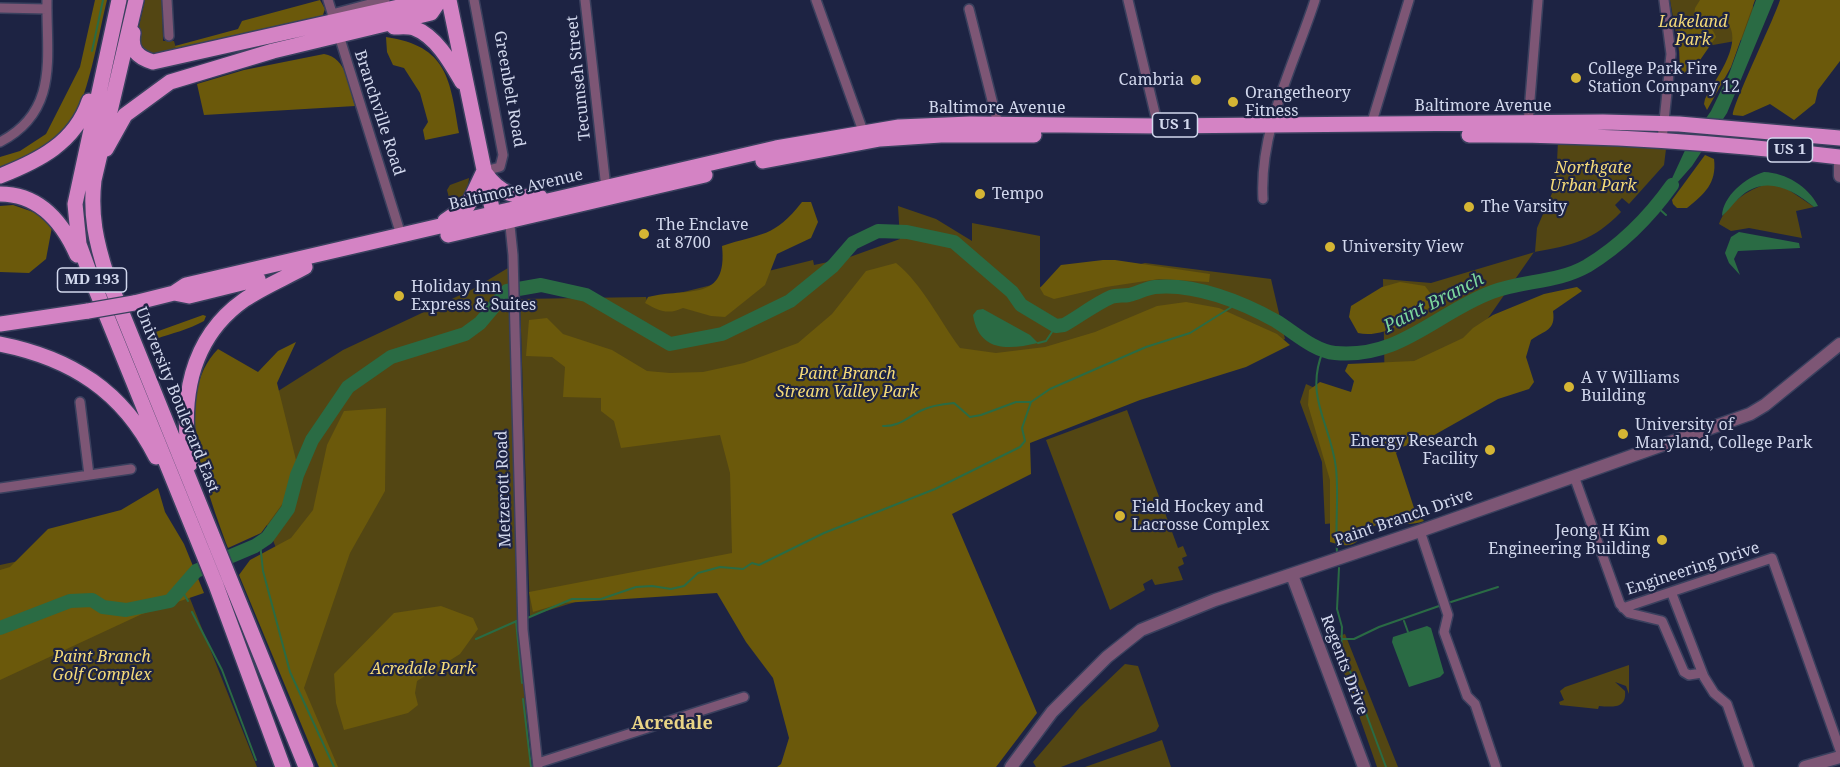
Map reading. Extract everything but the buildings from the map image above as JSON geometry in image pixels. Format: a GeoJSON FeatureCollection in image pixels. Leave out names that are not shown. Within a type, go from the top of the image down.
{"type":"FeatureCollection","features":[{"type":"Feature","properties":{"kind":"main road","name":"University Boulevard East"},"geometry":{"type":"LineString","coordinates":[[119,0],[75,204],[80,244],[135,384],[207,543],[283,767]]}},
{"type":"Feature","properties":{"kind":"main road","name":"University Boulevard East"},"geometry":{"type":"LineString","coordinates":[[137,0],[94,180],[92,203],[94,237],[107,276],[197,500],[207,543]]}},
{"type":"Feature","properties":{"kind":"main road"},"geometry":{"type":"LineString","coordinates":[[137,0],[132,46],[142,59],[153,62],[335,24],[430,0]]}},
{"type":"Feature","properties":{"kind":"main road"},"geometry":{"type":"LineString","coordinates":[[379,26],[431,13],[440,0]]}},
{"type":"Feature","properties":{"kind":"main road"},"geometry":{"type":"LineString","coordinates":[[448,0],[484,171],[501,218]]}},
{"type":"Feature","properties":{"kind":"main road"},"geometry":{"type":"LineString","coordinates":[[94,180],[124,115],[158,88],[335,24],[414,28],[430,39],[455,69],[469,94]]}},
{"type":"Feature","properties":{"kind":"main road"},"geometry":{"type":"LineString","coordinates":[[0,176],[42,158],[71,133],[87,106],[112,29]]}},
{"type":"Feature","properties":{"kind":"main road","name":"Baltimore Avenue"},"geometry":{"type":"LineString","coordinates":[[174,293],[189,296],[501,218],[778,158],[880,139],[960,135],[1528,123],[1693,125],[1840,138]]}},
{"type":"Feature","properties":{"kind":"main road","name":"Baltimore Avenue"},"geometry":{"type":"LineString","coordinates":[[0,324],[134,303],[174,293],[186,285],[435,227],[501,218],[568,196],[776,148],[863,131],[917,126],[998,124],[1158,126],[1662,140],[1740,145],[1840,157]]}},
{"type":"Feature","properties":{"kind":"main road"},"geometry":{"type":"LineString","coordinates":[[484,171],[493,183],[513,196],[568,196]]}},
{"type":"Feature","properties":{"kind":"main road"},"geometry":{"type":"LineString","coordinates":[[435,227],[468,205],[484,171]]}},
{"type":"Feature","properties":{"kind":"main road"},"geometry":{"type":"LineString","coordinates":[[0,194],[30,199],[47,211],[63,229],[135,384]]}},
{"type":"Feature","properties":{"kind":"main road"},"geometry":{"type":"LineString","coordinates":[[197,500],[184,423],[189,382],[201,351],[220,322],[234,308],[261,289],[305,267]]}},
{"type":"Feature","properties":{"kind":"main road"},"geometry":{"type":"LineString","coordinates":[[0,313],[35,320]]}},
{"type":"Feature","properties":{"kind":"main road"},"geometry":{"type":"LineString","coordinates":[[0,344],[62,362],[92,380],[114,399],[146,438],[207,543]]}},
{"type":"Feature","properties":{"kind":"main road","name":"University Boulevard East"},"geometry":{"type":"LineString","coordinates":[[222,582],[306,767]]}},
{"type":"Feature","properties":{"kind":"street"},"geometry":{"type":"LineString","coordinates":[[167,0],[169,36]]}},
{"type":"Feature","properties":{"kind":"street","name":"Branchville Road"},"geometry":{"type":"LineString","coordinates":[[328,0],[401,235]]}},
{"type":"Feature","properties":{"kind":"street"},"geometry":{"type":"LineString","coordinates":[[335,24],[385,0]]}},
{"type":"Feature","properties":{"kind":"street","name":"Greenbelt Road"},"geometry":{"type":"LineString","coordinates":[[474,0],[503,155],[500,167],[484,171]]}},
{"type":"Feature","properties":{"kind":"street","name":"Tecumseh Street"},"geometry":{"type":"LineString","coordinates":[[585,0],[606,188]]}},
{"type":"Feature","properties":{"kind":"street"},"geometry":{"type":"LineString","coordinates":[[816,0],[863,131]]}},
{"type":"Feature","properties":{"kind":"street"},"geometry":{"type":"LineString","coordinates":[[1128,0],[1158,126]]}},
{"type":"Feature","properties":{"kind":"street"},"geometry":{"type":"LineString","coordinates":[[1263,199],[1263,155],[1269,130],[1315,0]]}},
{"type":"Feature","properties":{"kind":"street"},"geometry":{"type":"LineString","coordinates":[[1371,125],[1409,0]]}},
{"type":"Feature","properties":{"kind":"street"},"geometry":{"type":"LineString","coordinates":[[1528,123],[1538,0]]}},
{"type":"Feature","properties":{"kind":"street"},"geometry":{"type":"LineString","coordinates":[[1662,140],[1671,54],[1664,0]]}},
{"type":"Feature","properties":{"kind":"street"},"geometry":{"type":"LineString","coordinates":[[0,8],[47,4],[48,57],[46,86],[41,100],[21,129],[0,142]]}},
{"type":"Feature","properties":{"kind":"street"},"geometry":{"type":"LineString","coordinates":[[969,9],[998,124]]}},
{"type":"Feature","properties":{"kind":"street"},"geometry":{"type":"LineString","coordinates":[[1840,165],[1840,176]]}},
{"type":"Feature","properties":{"kind":"street","name":"Metzerott Road"},"geometry":{"type":"LineString","coordinates":[[501,218],[513,280],[523,620],[538,765]]}},
{"type":"Feature","properties":{"kind":"street","name":"Paint Branch Drive"},"geometry":{"type":"LineString","coordinates":[[1011,767],[1052,712],[1107,657],[1141,630],[1215,600],[1420,531],[1754,412],[1840,344]]}},
{"type":"Feature","properties":{"kind":"street"},"geometry":{"type":"LineString","coordinates":[[80,402],[89,475]]}},
{"type":"Feature","properties":{"kind":"street"},"geometry":{"type":"LineString","coordinates":[[0,488],[130,469]]}},
{"type":"Feature","properties":{"kind":"street","name":"Engineering Drive"},"geometry":{"type":"LineString","coordinates":[[1574,476],[1623,608],[1632,614],[1662,621],[1684,672],[1689,675],[1702,673]]}},
{"type":"Feature","properties":{"kind":"street"},"geometry":{"type":"LineString","coordinates":[[1420,531],[1448,615],[1444,632],[1466,694],[1475,704],[1497,767]]}},
{"type":"Feature","properties":{"kind":"street","name":"Engineering Drive"},"geometry":{"type":"LineString","coordinates":[[1623,608],[1672,594],[1772,558],[1840,750]]}},
{"type":"Feature","properties":{"kind":"street","name":"Regents Drive"},"geometry":{"type":"LineString","coordinates":[[1292,575],[1364,767]]}},
{"type":"Feature","properties":{"kind":"street"},"geometry":{"type":"LineString","coordinates":[[1672,594],[1702,673],[1714,693],[1727,704],[1749,767]]}},
{"type":"Feature","properties":{"kind":"street"},"geometry":{"type":"LineString","coordinates":[[538,765],[744,697]]}},
{"type":"Feature","properties":{"kind":"street"},"geometry":{"type":"LineString","coordinates":[[1805,767],[1840,757]]}},
{"type":"Feature","properties":{"kind":"green space"},"geometry":{"type":"Polygon","coordinates":[[[95,0],[107,0],[86,87],[74,118],[67,129],[53,142],[0,170],[0,157],[20,151],[46,134],[80,67],[95,0]]]}},
{"type":"Feature","properties":{"kind":"green space"},"geometry":{"type":"Polygon","coordinates":[[[145,0],[162,0],[163,41],[174,41],[177,52],[146,55],[136,39],[145,0]]]}},
{"type":"Feature","properties":{"kind":"green space"},"geometry":{"type":"Polygon","coordinates":[[[320,0],[325,9],[321,21],[177,52],[175,46],[238,29],[242,21],[320,0]]]}},
{"type":"Feature","properties":{"kind":"green space","name":"Lakeland Park"},"geometry":{"type":"Polygon","coordinates":[[[1670,0],[1711,0],[1701,16],[1753,5],[1758,37],[1679,51],[1670,0]]]}},
{"type":"Feature","properties":{"kind":"green space"},"geometry":{"type":"Polygon","coordinates":[[[1700,0],[1755,0],[1731,67],[1707,110],[1704,104],[1705,99],[1725,63],[1732,43],[1732,33],[1729,25],[1694,15],[1700,0]]]}},
{"type":"Feature","properties":{"kind":"green space"},"geometry":{"type":"Polygon","coordinates":[[[1780,0],[1840,0],[1840,61],[1818,90],[1815,103],[1794,120],[1770,104],[1743,116],[1733,115],[1739,96],[1780,0]]]}},
{"type":"Feature","properties":{"kind":"green space"},"geometry":{"type":"Polygon","coordinates":[[[1678,22],[1687,27],[1707,26],[1716,37],[1698,63],[1685,73],[1680,71],[1678,22]]]}},
{"type":"Feature","properties":{"kind":"green space"},"geometry":{"type":"Polygon","coordinates":[[[386,37],[422,48],[434,57],[442,68],[453,97],[459,133],[425,140],[423,130],[428,122],[420,93],[404,68],[393,65],[387,52],[386,37]]]}},
{"type":"Feature","properties":{"kind":"green space"},"geometry":{"type":"Polygon","coordinates":[[[324,54],[338,61],[342,67],[349,82],[355,106],[204,115],[197,84],[244,70],[324,54]]]}},
{"type":"Feature","properties":{"kind":"green space","name":"Northgate Urban Park"},"geometry":{"type":"Polygon","coordinates":[[[1558,141],[1666,149],[1664,165],[1629,204],[1622,198],[1615,205],[1621,212],[1601,230],[1571,244],[1535,252],[1537,228],[1556,184],[1558,141]]]}},
{"type":"Feature","properties":{"kind":"green space"},"geometry":{"type":"Polygon","coordinates":[[[1705,155],[1714,159],[1713,175],[1708,188],[1687,208],[1677,208],[1672,200],[1705,155]]]}},
{"type":"Feature","properties":{"kind":"green space"},"geometry":{"type":"Polygon","coordinates":[[[469,178],[464,195],[452,209],[447,190],[450,185],[469,178]]]}},
{"type":"Feature","properties":{"kind":"green space"},"geometry":{"type":"Polygon","coordinates":[[[1768,184],[1786,188],[1814,207],[1796,211],[1802,238],[1749,228],[1731,231],[1719,224],[1727,210],[1739,198],[1768,184]]]}},
{"type":"Feature","properties":{"kind":"green space"},"geometry":{"type":"Polygon","coordinates":[[[802,202],[811,202],[818,222],[811,238],[777,254],[765,285],[725,317],[711,316],[683,308],[664,311],[645,303],[648,297],[702,289],[712,285],[719,277],[722,246],[766,233],[783,222],[802,202]]]}},
{"type":"Feature","properties":{"kind":"green space"},"geometry":{"type":"Polygon","coordinates":[[[13,205],[39,214],[52,227],[46,259],[29,273],[0,272],[0,206],[13,205]]]}},
{"type":"Feature","properties":{"kind":"green space","name":"Paint Branch Stream Valley Park"},"geometry":{"type":"Polygon","coordinates":[[[898,206],[936,219],[972,241],[972,223],[1040,236],[1040,287],[1145,263],[1271,279],[1285,339],[1103,409],[752,558],[627,586],[530,616],[520,299],[646,297],[647,301],[813,260],[814,265],[847,258],[900,239],[898,206]]]}},
{"type":"Feature","properties":{"kind":"green space"},"geometry":{"type":"Polygon","coordinates":[[[1534,252],[1386,465],[1383,279],[1431,283],[1534,252]]]}},
{"type":"Feature","properties":{"kind":"green space"},"geometry":{"type":"Polygon","coordinates":[[[1103,260],[1210,274],[1209,282],[1159,279],[1106,287],[1054,299],[1044,295],[1040,288],[1061,265],[1103,260]]]}},
{"type":"Feature","properties":{"kind":"green space"},"geometry":{"type":"Polygon","coordinates":[[[896,263],[923,292],[960,348],[996,353],[1045,347],[1095,332],[1157,306],[1186,302],[1219,308],[1277,334],[1290,345],[1246,367],[1140,400],[1030,443],[1031,474],[952,514],[1037,713],[996,767],[777,767],[781,764],[789,738],[773,678],[746,642],[717,593],[563,603],[533,612],[529,592],[732,553],[730,473],[720,435],[621,448],[614,421],[601,411],[601,398],[563,397],[565,367],[552,357],[526,356],[529,320],[547,318],[563,334],[612,350],[647,371],[703,372],[744,363],[798,343],[832,314],[866,271],[896,263]]]}},
{"type":"Feature","properties":{"kind":"green space","name":"Acredale Park"},"geometry":{"type":"Polygon","coordinates":[[[508,268],[521,655],[531,767],[335,767],[297,672],[280,558],[261,510],[215,431],[343,350],[473,289],[508,268]]]}},
{"type":"Feature","properties":{"kind":"green space"},"geometry":{"type":"Polygon","coordinates":[[[1400,282],[1425,286],[1431,294],[1433,305],[1407,322],[1387,330],[1377,333],[1358,333],[1349,317],[1351,306],[1382,287],[1400,282]]]}},
{"type":"Feature","properties":{"kind":"green space"},"geometry":{"type":"Polygon","coordinates":[[[1577,287],[1582,291],[1553,311],[1551,326],[1531,340],[1526,357],[1534,382],[1529,389],[1498,399],[1429,438],[1402,447],[1396,453],[1415,511],[1424,521],[1374,526],[1364,531],[1358,541],[1350,545],[1330,542],[1330,480],[1308,405],[1309,390],[1320,382],[1351,392],[1354,381],[1345,371],[1348,364],[1414,361],[1463,338],[1473,328],[1493,315],[1544,294],[1577,287]]]}},
{"type":"Feature","properties":{"kind":"green space"},"geometry":{"type":"Polygon","coordinates":[[[203,315],[206,316],[204,321],[186,329],[156,339],[153,333],[203,315]]]}},
{"type":"Feature","properties":{"kind":"green space"},"geometry":{"type":"Polygon","coordinates":[[[296,342],[277,383],[296,460],[286,499],[261,533],[228,548],[203,474],[195,419],[196,393],[204,369],[218,349],[258,372],[278,351],[296,342]]]}},
{"type":"Feature","properties":{"kind":"green space"},"geometry":{"type":"Polygon","coordinates":[[[1306,384],[1347,403],[1354,521],[1325,524],[1322,462],[1300,402],[1306,384]]]}},
{"type":"Feature","properties":{"kind":"green space"},"geometry":{"type":"Polygon","coordinates":[[[386,408],[385,491],[350,553],[304,688],[338,767],[319,767],[239,575],[250,560],[291,538],[313,510],[327,445],[344,411],[386,408]]]}},
{"type":"Feature","properties":{"kind":"green space","name":"Field Hockey and Lacrosse Complex"},"geometry":{"type":"Polygon","coordinates":[[[1127,410],[1178,548],[1183,546],[1187,556],[1182,558],[1184,564],[1178,567],[1183,580],[1155,585],[1152,579],[1143,584],[1145,590],[1110,610],[1046,440],[1127,410]]]}},
{"type":"Feature","properties":{"kind":"green space"},"geometry":{"type":"Polygon","coordinates":[[[158,488],[165,512],[184,544],[204,593],[142,614],[0,680],[0,570],[10,567],[48,529],[121,510],[158,488]]]}},
{"type":"Feature","properties":{"kind":"green space","name":"Paint Branch Golf Complex"},"geometry":{"type":"Polygon","coordinates":[[[136,536],[189,596],[257,767],[0,767],[0,565],[136,536]]]}},
{"type":"Feature","properties":{"kind":"green space"},"geometry":{"type":"Polygon","coordinates":[[[441,606],[473,618],[478,629],[460,654],[417,681],[415,693],[418,705],[408,713],[344,730],[336,703],[334,674],[394,613],[441,606]]]}},
{"type":"Feature","properties":{"kind":"green space"},"geometry":{"type":"Polygon","coordinates":[[[1345,634],[1398,767],[1377,767],[1332,638],[1345,634]]]}},
{"type":"Feature","properties":{"kind":"green space"},"geometry":{"type":"Polygon","coordinates":[[[1125,664],[1138,666],[1159,726],[1156,731],[1061,767],[1036,767],[1033,762],[1080,707],[1125,664]]]}},
{"type":"Feature","properties":{"kind":"green space"},"geometry":{"type":"Polygon","coordinates":[[[1629,665],[1629,694],[1626,686],[1615,682],[1625,691],[1624,701],[1618,706],[1599,706],[1598,709],[1560,705],[1559,702],[1564,700],[1560,691],[1565,687],[1629,665]]]}},
{"type":"Feature","properties":{"kind":"green space"},"geometry":{"type":"Polygon","coordinates":[[[1162,740],[1171,767],[1085,767],[1162,740]]]}},
{"type":"Feature","properties":{"kind":"shaded area"},"geometry":{"type":"Polygon","coordinates":[[[1756,0],[1774,0],[1727,113],[1692,166],[1662,200],[1687,146],[1711,111],[1729,74],[1756,0]]]}},
{"type":"Feature","properties":{"kind":"shaded area"},"geometry":{"type":"Polygon","coordinates":[[[1764,172],[1780,175],[1796,182],[1808,192],[1818,206],[1814,207],[1796,194],[1777,186],[1757,187],[1738,199],[1722,216],[1726,202],[1736,189],[1764,172]]]}},
{"type":"Feature","properties":{"kind":"shaded area"},"geometry":{"type":"Polygon","coordinates":[[[1739,232],[1799,243],[1800,248],[1738,251],[1734,259],[1740,275],[1729,263],[1725,253],[1731,237],[1739,232]]]}},
{"type":"Feature","properties":{"kind":"shaded area"},"geometry":{"type":"Polygon","coordinates":[[[983,309],[1030,335],[1038,343],[1006,347],[988,342],[976,327],[973,315],[977,310],[983,309]]]}},
{"type":"Feature","properties":{"kind":"shaded area"},"geometry":{"type":"Polygon","coordinates":[[[1427,626],[1431,628],[1444,673],[1440,677],[1409,687],[1392,642],[1393,637],[1427,626]]]}},
{"type":"Feature","properties":{"kind":"waterway"},"geometry":{"type":"LineString","coordinates":[[92,51],[103,0]]}},
{"type":"Feature","properties":{"kind":"waterway","name":"Paint Branch"},"geometry":{"type":"LineString","coordinates":[[0,628],[70,601],[92,600],[103,607],[126,610],[170,601],[196,571],[255,546],[267,538],[288,509],[297,475],[312,440],[348,387],[391,357],[465,334],[480,323],[507,291],[541,285],[586,295],[670,344],[722,334],[790,301],[833,266],[853,243],[878,231],[907,232],[954,242],[1012,292],[1021,305],[1056,326],[1064,325],[1111,297],[1129,295],[1152,288],[1186,288],[1218,295],[1248,307],[1276,321],[1319,349],[1335,353],[1358,353],[1398,342],[1492,292],[1576,272],[1611,249],[1634,230],[1672,185]]}},
{"type":"Feature","properties":{"kind":"waterway"},"geometry":{"type":"LineString","coordinates":[[1656,206],[1666,215]]}},
{"type":"Feature","properties":{"kind":"waterway"},"geometry":{"type":"LineString","coordinates":[[883,426],[898,424],[924,409],[941,405],[954,403],[970,417],[1016,402],[1031,402],[1050,389],[1146,347],[1190,333],[1238,303]]}},
{"type":"Feature","properties":{"kind":"waterway"},"geometry":{"type":"LineString","coordinates":[[1038,343],[1046,341],[1056,326]]}},
{"type":"Feature","properties":{"kind":"waterway"},"geometry":{"type":"LineString","coordinates":[[1323,351],[1316,382],[1317,397],[1336,468],[1337,552]]}},
{"type":"Feature","properties":{"kind":"waterway"},"geometry":{"type":"LineString","coordinates":[[525,619],[572,599],[601,599],[636,587],[652,586],[671,589],[684,586],[698,573],[720,567],[743,569],[752,563],[759,565],[824,533],[935,489],[1020,447],[1025,441],[1022,428],[1031,402]]}},
{"type":"Feature","properties":{"kind":"waterway"},"geometry":{"type":"LineString","coordinates":[[260,543],[263,571],[290,672],[334,767]]}},
{"type":"Feature","properties":{"kind":"waterway"},"geometry":{"type":"LineString","coordinates":[[1339,568],[1337,609],[1342,627],[1341,657],[1351,673],[1386,767]]}},
{"type":"Feature","properties":{"kind":"waterway"},"geometry":{"type":"LineString","coordinates":[[186,582],[184,594],[188,601]]}},
{"type":"Feature","properties":{"kind":"waterway"},"geometry":{"type":"LineString","coordinates":[[1451,602],[1498,587]]}},
{"type":"Feature","properties":{"kind":"waterway"},"geometry":{"type":"LineString","coordinates":[[1341,639],[1354,639],[1379,627],[1439,606]]}},
{"type":"Feature","properties":{"kind":"waterway"},"geometry":{"type":"LineString","coordinates":[[192,612],[222,670],[256,760]]}},
{"type":"Feature","properties":{"kind":"waterway"},"geometry":{"type":"LineString","coordinates":[[476,639],[519,620]]}},
{"type":"Feature","properties":{"kind":"waterway"},"geometry":{"type":"LineString","coordinates":[[516,621],[522,683]]}},
{"type":"Feature","properties":{"kind":"waterway"},"geometry":{"type":"LineString","coordinates":[[1404,621],[1408,632]]}},
{"type":"Feature","properties":{"kind":"waterway"},"geometry":{"type":"LineString","coordinates":[[523,699],[531,767]]}},
{"type":"Feature","properties":{"kind":"place","name":"College Park Fire Station Company 12"},"geometry":{"type":"Point","coordinates":[1576,78]}},
{"type":"Feature","properties":{"kind":"place","name":"Cambria"},"geometry":{"type":"Point","coordinates":[1196,80]}},
{"type":"Feature","properties":{"kind":"place","name":"Orangetheory Fitness"},"geometry":{"type":"Point","coordinates":[1233,102]}},
{"type":"Feature","properties":{"kind":"place","name":"Tempo"},"geometry":{"type":"Point","coordinates":[980,194]}},
{"type":"Feature","properties":{"kind":"place","name":"The Varsity"},"geometry":{"type":"Point","coordinates":[1469,207]}},
{"type":"Feature","properties":{"kind":"place","name":"The Enclave at 8700"},"geometry":{"type":"Point","coordinates":[644,234]}},
{"type":"Feature","properties":{"kind":"place","name":"University View"},"geometry":{"type":"Point","coordinates":[1330,247]}},
{"type":"Feature","properties":{"kind":"place","name":"Holiday Inn Express & Suites"},"geometry":{"type":"Point","coordinates":[399,296]}},
{"type":"Feature","properties":{"kind":"place","name":"A V Williams Building"},"geometry":{"type":"Point","coordinates":[1569,387]}},
{"type":"Feature","properties":{"kind":"place","name":"University of Maryland, College Park"},"geometry":{"type":"Point","coordinates":[1623,434]}},
{"type":"Feature","properties":{"kind":"place","name":"Energy Research Facility"},"geometry":{"type":"Point","coordinates":[1490,450]}},
{"type":"Feature","properties":{"kind":"place","name":"Field Hockey and Lacrosse Complex"},"geometry":{"type":"Point","coordinates":[1120,516]}},
{"type":"Feature","properties":{"kind":"place","name":"Jeong H Kim Engineering Building"},"geometry":{"type":"Point","coordinates":[1662,540]}},
{"type":"Feature","properties":{"kind":"district","name":"Acredale"},"geometry":{"type":"Point","coordinates":[672,724]}}]}
